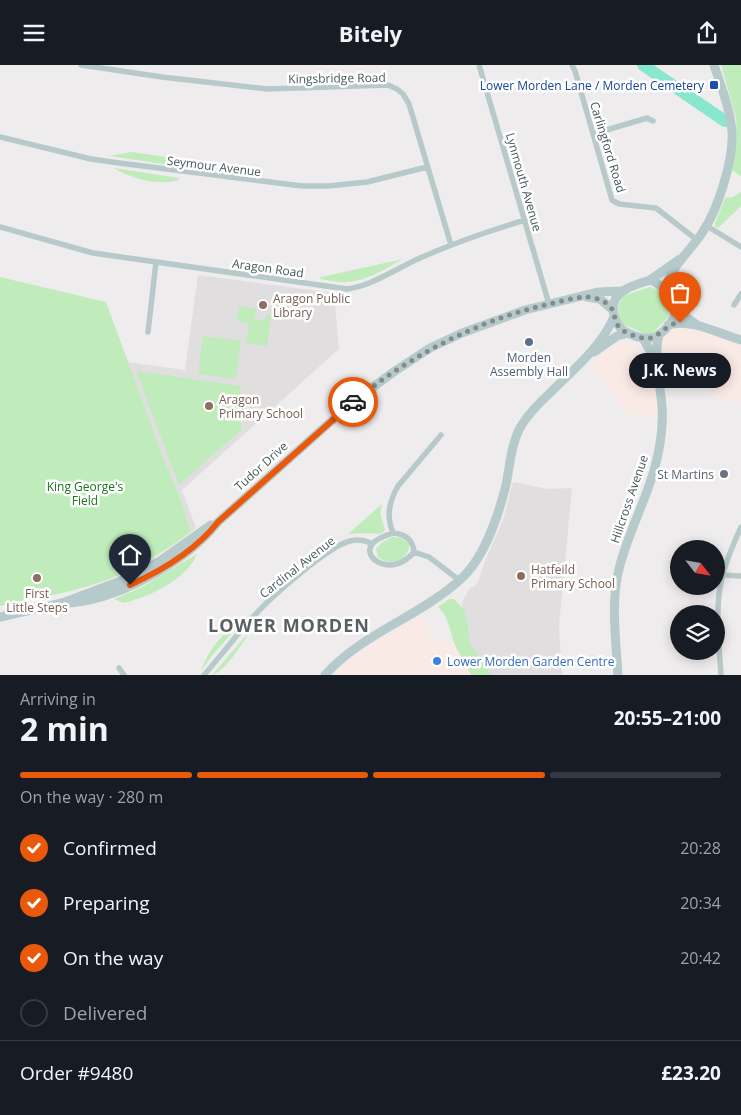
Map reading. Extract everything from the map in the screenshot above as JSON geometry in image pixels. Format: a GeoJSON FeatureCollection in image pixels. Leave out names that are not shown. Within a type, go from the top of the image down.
{"type":"FeatureCollection","features":[{"type":"Feature","properties":{"kind":"street","name":"Kingsbridge Road"},"geometry":{"type":"LineString","coordinates":[[81,65],[162,77],[267,89],[373,85],[393,87],[403,93],[409,104],[451,245]]}},
{"type":"Feature","properties":{"kind":"street","name":"Lynmouth Avenue"},"geometry":{"type":"LineString","coordinates":[[479,65],[549,304]]}},
{"type":"Feature","properties":{"kind":"street","name":"Carlingford Road"},"geometry":{"type":"LineString","coordinates":[[572,65],[612,200],[619,204],[656,208],[697,240]]}},
{"type":"Feature","properties":{"kind":"street"},"geometry":{"type":"LineString","coordinates":[[665,289],[667,280],[707,226],[717,204],[724,180],[732,132],[714,65]]}},
{"type":"Feature","properties":{"kind":"street"},"geometry":{"type":"LineString","coordinates":[[593,133],[647,118],[653,121]]}},
{"type":"Feature","properties":{"kind":"street","name":"Seymour Avenue"},"geometry":{"type":"LineString","coordinates":[[0,137],[91,159],[302,186],[328,186],[367,182],[427,167]]}},
{"type":"Feature","properties":{"kind":"street","name":"Aragon Road"},"geometry":{"type":"LineString","coordinates":[[0,227],[93,253],[347,289],[369,284],[451,245],[524,220]]}},
{"type":"Feature","properties":{"kind":"street"},"geometry":{"type":"LineString","coordinates":[[707,226],[741,247]]}},
{"type":"Feature","properties":{"kind":"street"},"geometry":{"type":"LineString","coordinates":[[325,675],[345,655],[433,601],[471,568],[494,522],[506,485],[514,444],[521,427],[535,407],[589,355],[606,333],[614,313],[616,297],[622,291],[650,280],[682,258]]}},
{"type":"Feature","properties":{"kind":"street"},"geometry":{"type":"LineString","coordinates":[[148,332],[156,262]]}},
{"type":"Feature","properties":{"kind":"street"},"geometry":{"type":"LineString","coordinates":[[650,280],[665,289],[675,309],[698,326]]}},
{"type":"Feature","properties":{"kind":"street","name":"Tudor Drive"},"geometry":{"type":"LineString","coordinates":[[0,617],[62,603],[77,603],[101,597],[141,580],[161,569],[208,535],[218,522],[355,400],[430,348],[498,319],[598,292],[622,291]]}},
{"type":"Feature","properties":{"kind":"street"},"geometry":{"type":"LineString","coordinates":[[734,305],[741,294]]}},
{"type":"Feature","properties":{"kind":"street"},"geometry":{"type":"LineString","coordinates":[[585,297],[600,299],[614,313],[621,329],[643,338],[653,338],[659,334],[673,319],[675,309]]}},
{"type":"Feature","properties":{"kind":"street"},"geometry":{"type":"LineString","coordinates":[[668,325],[675,323],[698,326],[741,340]]}},
{"type":"Feature","properties":{"kind":"street"},"geometry":{"type":"LineString","coordinates":[[589,355],[617,336],[628,333]]}},
{"type":"Feature","properties":{"kind":"street","name":"Hillcross Avenue"},"geometry":{"type":"LineString","coordinates":[[618,675],[615,614],[617,576],[624,551],[654,469],[662,432],[662,407],[656,361],[659,334]]}},
{"type":"Feature","properties":{"kind":"street","name":"Hillcross Avenue"},"geometry":{"type":"LineString","coordinates":[[643,338],[656,361]]}},
{"type":"Feature","properties":{"kind":"street"},"geometry":{"type":"LineString","coordinates":[[393,533],[389,522],[393,495],[398,486],[441,435]]}},
{"type":"Feature","properties":{"kind":"street"},"geometry":{"type":"LineString","coordinates":[[725,567],[741,527]]}},
{"type":"Feature","properties":{"kind":"street"},"geometry":{"type":"LineString","coordinates":[[393,533],[404,535],[413,544],[414,552],[406,561],[393,566],[386,566],[372,556],[370,549],[372,544],[378,539],[393,533]]}},
{"type":"Feature","properties":{"kind":"street","name":"Cardinal Avenue"},"geometry":{"type":"LineString","coordinates":[[204,675],[255,615],[297,577],[348,541],[362,539],[372,544]]}},
{"type":"Feature","properties":{"kind":"street"},"geometry":{"type":"LineString","coordinates":[[414,552],[428,557],[459,580]]}},
{"type":"Feature","properties":{"kind":"street"},"geometry":{"type":"LineString","coordinates":[[725,575],[741,577]]}},
{"type":"Feature","properties":{"kind":"street"},"geometry":{"type":"LineString","coordinates":[[720,595],[718,625],[721,675]]}},
{"type":"Feature","properties":{"kind":"street"},"geometry":{"type":"LineString","coordinates":[[119,668],[124,675]]}},
{"type":"Feature","properties":{"kind":"shaded area","name":"Aragon Primary School"},"geometry":{"type":"Polygon","coordinates":[[[198,275],[334,293],[339,349],[182,490],[196,528],[191,532],[177,489],[127,362],[185,370],[198,275]]]}},
{"type":"Feature","properties":{"kind":"shaded area"},"geometry":{"type":"Polygon","coordinates":[[[676,327],[741,345],[741,402],[715,398],[714,388],[663,376],[660,344],[663,337],[676,327]]]}},
{"type":"Feature","properties":{"kind":"shaded area"},"geometry":{"type":"Polygon","coordinates":[[[618,343],[628,343],[636,347],[644,356],[655,386],[657,417],[629,415],[590,366],[618,343]]]}},
{"type":"Feature","properties":{"kind":"shaded area","name":"Hatfeild Primary School"},"geometry":{"type":"Polygon","coordinates":[[[513,482],[548,489],[572,488],[559,626],[562,675],[484,675],[467,639],[463,619],[463,600],[469,589],[476,585],[479,579],[503,520],[513,482]]]}},
{"type":"Feature","properties":{"kind":"shaded area"},"geometry":{"type":"Polygon","coordinates":[[[421,616],[438,643],[444,640],[448,646],[455,642],[472,675],[334,675],[349,660],[365,649],[421,616]]]}},
{"type":"Feature","properties":{"kind":"green space"},"geometry":{"type":"Polygon","coordinates":[[[721,65],[741,65],[741,176],[732,170],[737,136],[736,118],[721,65]]]}},
{"type":"Feature","properties":{"kind":"green space"},"geometry":{"type":"Polygon","coordinates":[[[131,152],[166,157],[189,166],[189,168],[110,156],[131,152]]]}},
{"type":"Feature","properties":{"kind":"green space"},"geometry":{"type":"Polygon","coordinates":[[[114,168],[179,178],[179,180],[154,182],[129,175],[114,168]]]}},
{"type":"Feature","properties":{"kind":"green space"},"geometry":{"type":"Polygon","coordinates":[[[741,192],[741,206],[718,228],[715,226],[725,198],[733,197],[741,192]]]}},
{"type":"Feature","properties":{"kind":"green space"},"geometry":{"type":"Polygon","coordinates":[[[403,259],[360,280],[344,282],[320,279],[321,277],[403,259]]]}},
{"type":"Feature","properties":{"kind":"green space","name":"King George's Field"},"geometry":{"type":"Polygon","coordinates":[[[0,277],[106,302],[164,460],[177,489],[191,532],[153,557],[112,578],[70,591],[0,606],[0,277]]]}},
{"type":"Feature","properties":{"kind":"green space"},"geometry":{"type":"Polygon","coordinates":[[[650,287],[659,290],[670,310],[668,317],[652,334],[646,334],[622,324],[619,320],[618,306],[623,296],[650,287]]]}},
{"type":"Feature","properties":{"kind":"green space"},"geometry":{"type":"Polygon","coordinates":[[[239,306],[256,309],[255,319],[264,320],[269,313],[271,314],[267,346],[246,343],[249,323],[237,321],[239,306]]]}},
{"type":"Feature","properties":{"kind":"green space"},"geometry":{"type":"Polygon","coordinates":[[[203,336],[241,341],[236,379],[198,374],[203,336]]]}},
{"type":"Feature","properties":{"kind":"green space"},"geometry":{"type":"Polygon","coordinates":[[[136,371],[241,386],[237,410],[242,429],[179,485],[136,371]]]}},
{"type":"Feature","properties":{"kind":"green space"},"geometry":{"type":"Polygon","coordinates":[[[382,504],[380,513],[385,530],[382,533],[348,534],[382,504]]]}},
{"type":"Feature","properties":{"kind":"green space"},"geometry":{"type":"Polygon","coordinates":[[[392,537],[405,540],[409,544],[406,555],[403,558],[398,561],[388,562],[378,557],[376,549],[381,543],[392,537]]]}},
{"type":"Feature","properties":{"kind":"green space"},"geometry":{"type":"Polygon","coordinates":[[[197,554],[185,571],[155,592],[123,603],[114,599],[142,587],[197,554]]]}},
{"type":"Feature","properties":{"kind":"green space"},"geometry":{"type":"Polygon","coordinates":[[[449,599],[454,599],[465,610],[470,643],[491,675],[471,675],[454,643],[446,619],[438,607],[449,599]]]}},
{"type":"Feature","properties":{"kind":"green space"},"geometry":{"type":"Polygon","coordinates":[[[245,618],[211,657],[201,671],[218,640],[245,618]]]}},
{"type":"Feature","properties":{"kind":"green space"},"geometry":{"type":"Polygon","coordinates":[[[250,631],[228,663],[212,675],[250,631]]]}},
{"type":"Feature","properties":{"kind":"waterway"},"geometry":{"type":"LineString","coordinates":[[643,65],[725,121]]}},
{"type":"Feature","properties":{"kind":"way so far"},"geometry":{"type":"LineString","coordinates":[[353,402],[370,388],[430,348],[462,333],[525,310],[585,297],[600,299],[613,310],[614,317],[621,329],[643,338],[653,338],[668,325],[680,323]]}},
{"type":"Feature","properties":{"kind":"place","name":"Lower Morden Lane / Morden Cemetery"},"geometry":{"type":"Point","coordinates":[714,85]}},
{"type":"Feature","properties":{"kind":"place","name":"Aragon Public Library"},"geometry":{"type":"Point","coordinates":[263,305]}},
{"type":"Feature","properties":{"kind":"place","name":"J.K. News"},"geometry":{"type":"Point","coordinates":[680,323]}},
{"type":"Feature","properties":{"kind":"place","name":"Morden Assembly Hall"},"geometry":{"type":"Point","coordinates":[529,342]}},
{"type":"Feature","properties":{"kind":"place","name":"Aragon Primary School"},"geometry":{"type":"Point","coordinates":[209,406]}},
{"type":"Feature","properties":{"kind":"place","name":"St Martins"},"geometry":{"type":"Point","coordinates":[724,474]}},
{"type":"Feature","properties":{"kind":"place","name":"Hatfeild Primary School"},"geometry":{"type":"Point","coordinates":[521,576]}},
{"type":"Feature","properties":{"kind":"place","name":"First Little Steps"},"geometry":{"type":"Point","coordinates":[37,578]}},
{"type":"Feature","properties":{"kind":"place","name":"Lower Morden Garden Centre"},"geometry":{"type":"Point","coordinates":[437,661]}},
{"type":"Feature","properties":{"kind":"district","name":"LOWER MORDEN"},"geometry":{"type":"Point","coordinates":[289,625]}},
{"type":"Feature","properties":{"kind":"route"},"geometry":{"type":"LineString","coordinates":[[130,585],[161,569],[208,535],[218,522],[353,402]]}}]}
